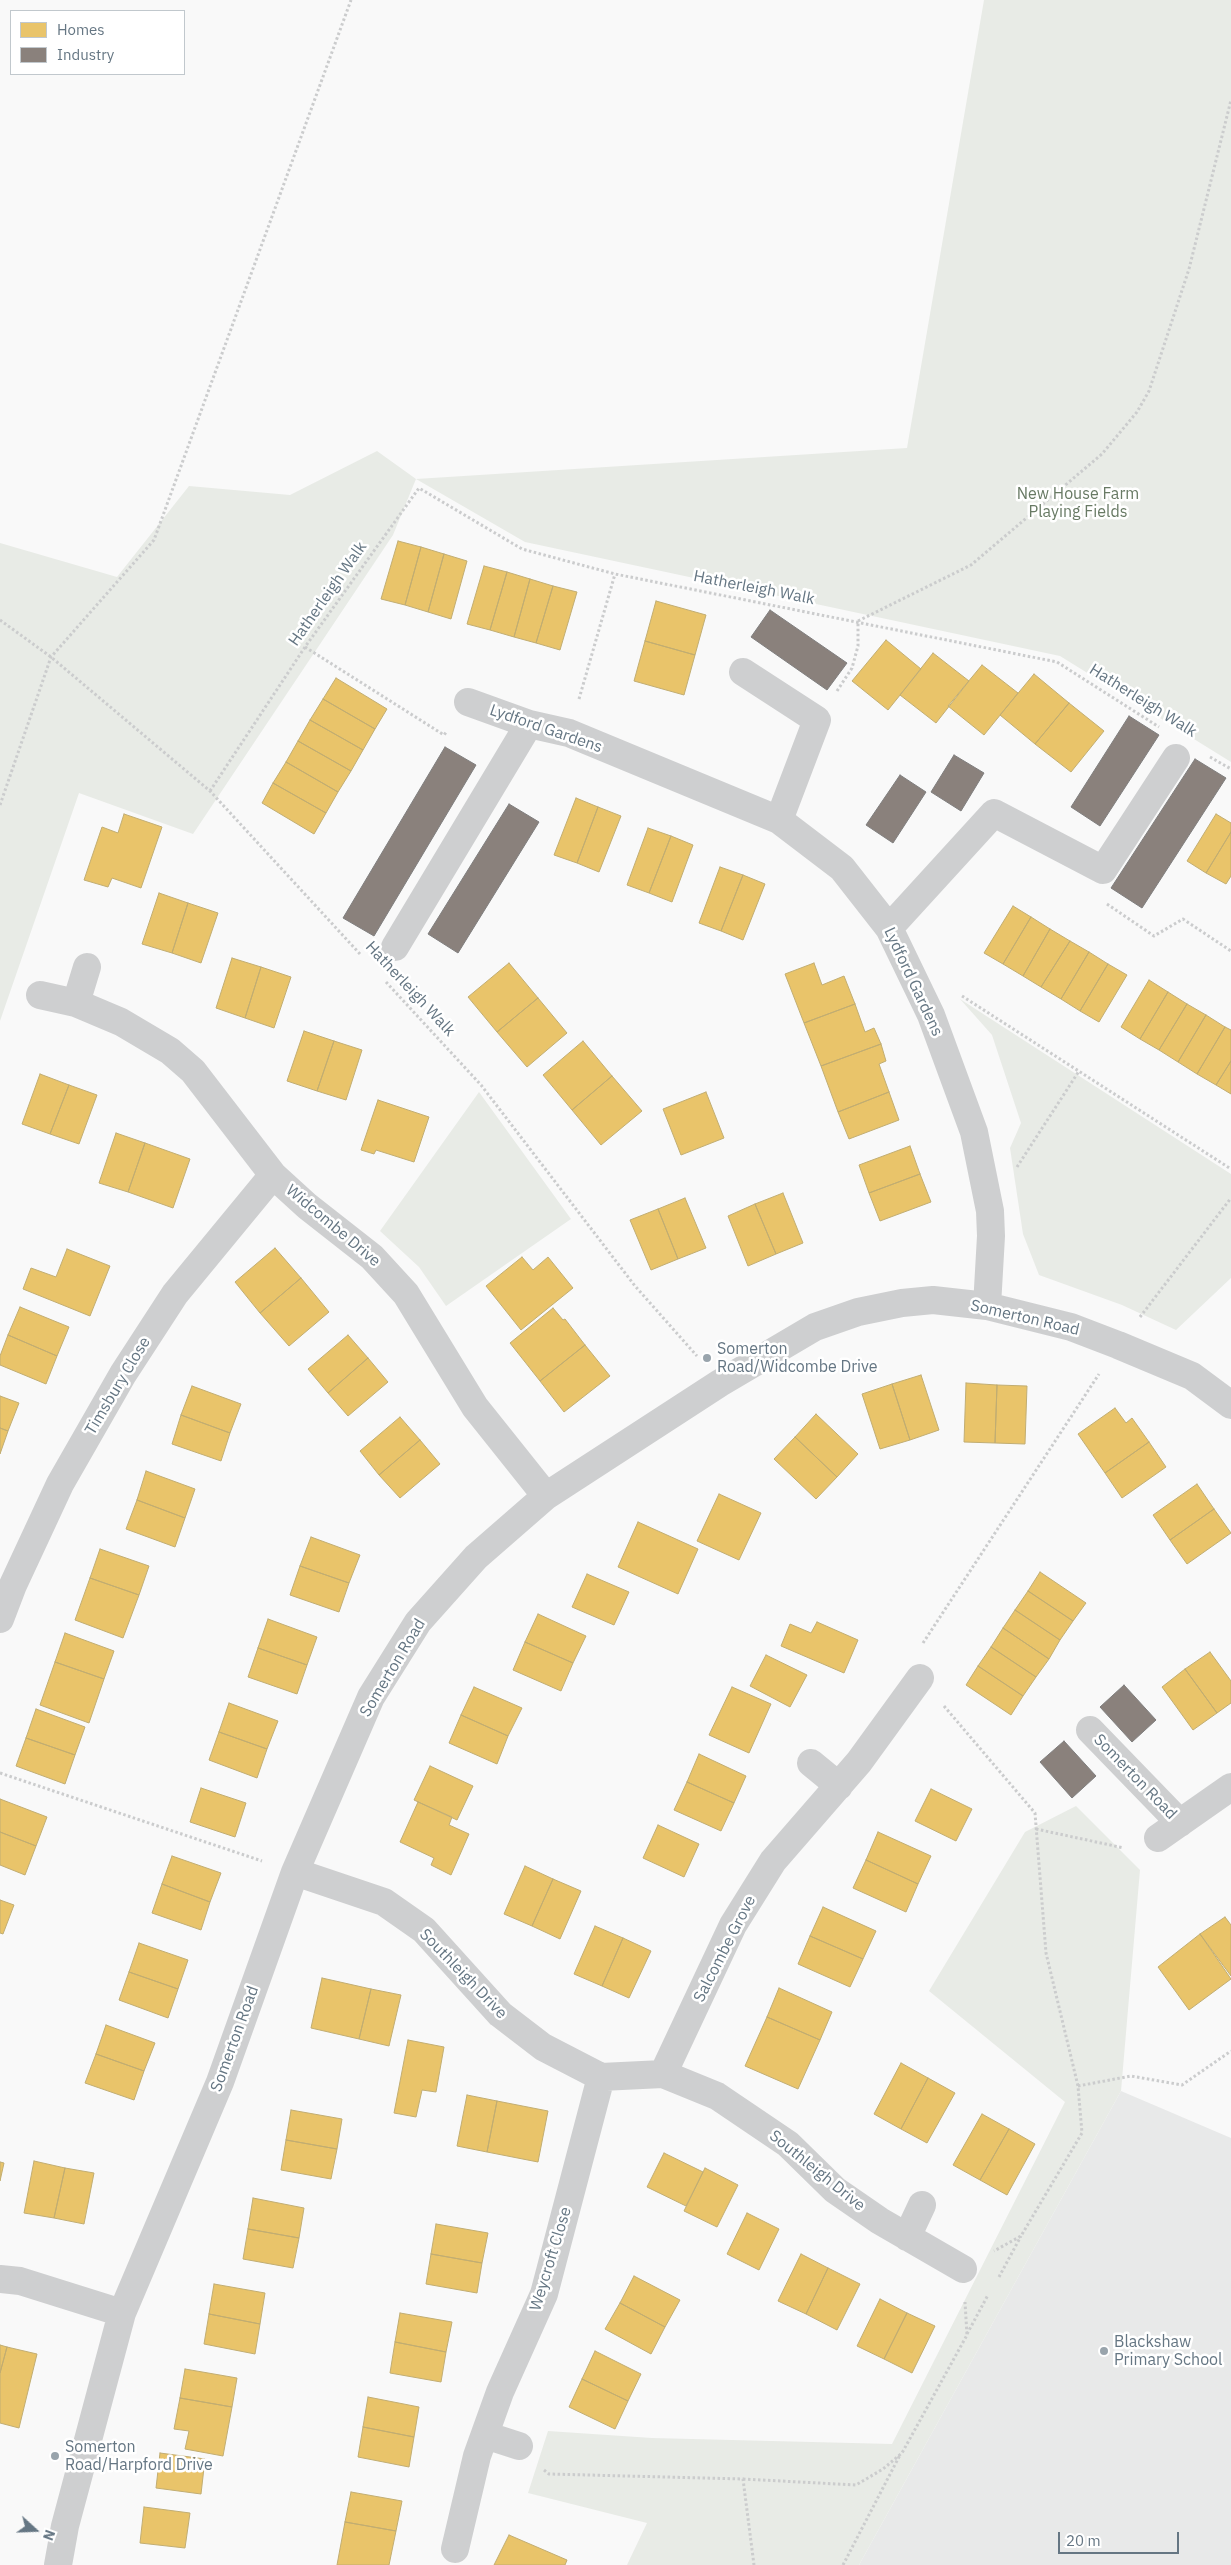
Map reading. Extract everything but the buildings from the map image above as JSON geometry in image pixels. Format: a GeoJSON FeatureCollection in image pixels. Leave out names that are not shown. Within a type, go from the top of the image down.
{"type":"FeatureCollection","features":[{"type":"Feature","properties":{"kind":"street"},"geometry":{"type":"LineString","coordinates":[[743,672],[817,720],[779,820]]}},
{"type":"Feature","properties":{"kind":"street","name":"Lydford Gardens"},"geometry":{"type":"LineString","coordinates":[[468,702],[529,724],[569,733],[779,820],[842,868],[889,928],[931,1015],[974,1132],[990,1211],[991,1236],[988,1306]]}},
{"type":"Feature","properties":{"kind":"street"},"geometry":{"type":"LineString","coordinates":[[395,947],[529,724]]}},
{"type":"Feature","properties":{"kind":"street"},"geometry":{"type":"LineString","coordinates":[[889,928],[994,813],[1103,870],[1176,758]]}},
{"type":"Feature","properties":{"kind":"street"},"geometry":{"type":"LineString","coordinates":[[76,1003],[87,967]]}},
{"type":"Feature","properties":{"kind":"street","name":"Widcombe Drive"},"geometry":{"type":"LineString","coordinates":[[40,994],[76,1003],[121,1022],[170,1051],[182,1061],[193,1072],[272,1174],[306,1206],[372,1257],[406,1294],[475,1407],[546,1496]]}},
{"type":"Feature","properties":{"kind":"street","name":"Timsbury Close"},"geometry":{"type":"LineString","coordinates":[[0,1619],[13,1585],[60,1484],[123,1374],[175,1294],[272,1174]]}},
{"type":"Feature","properties":{"kind":"street","name":"Somerton Road"},"geometry":{"type":"LineString","coordinates":[[58,2565],[65,2526],[122,2313],[220,2082],[295,1872],[371,1698],[418,1622],[476,1557],[546,1496],[720,1383],[815,1327],[858,1312],[902,1303],[933,1300],[988,1306],[1071,1327],[1192,1376],[1231,1404]]}},
{"type":"Feature","properties":{"kind":"street","name":"Salcombe Grove"},"geometry":{"type":"LineString","coordinates":[[663,2074],[733,1924],[773,1861],[860,1762],[920,1678]]}},
{"type":"Feature","properties":{"kind":"street","name":"Somerton Road"},"geometry":{"type":"LineString","coordinates":[[1090,1730],[1180,1823]]}},
{"type":"Feature","properties":{"kind":"street"},"geometry":{"type":"LineString","coordinates":[[811,1763],[839,1786]]}},
{"type":"Feature","properties":{"kind":"street","name":"Somerton Road"},"geometry":{"type":"LineString","coordinates":[[1158,1838],[1231,1787]]}},
{"type":"Feature","properties":{"kind":"street","name":"Southleigh Drive"},"geometry":{"type":"LineString","coordinates":[[295,1872],[384,1902],[424,1930],[500,2014],[543,2047],[601,2077],[663,2074],[717,2096],[788,2144],[835,2190],[907,2237],[962,2269]]}},
{"type":"Feature","properties":{"kind":"street","name":"Weycroft Close"},"geometry":{"type":"LineString","coordinates":[[456,2549],[477,2456],[500,2392],[544,2294],[601,2077]]}},
{"type":"Feature","properties":{"kind":"street"},"geometry":{"type":"LineString","coordinates":[[907,2237],[922,2205]]}},
{"type":"Feature","properties":{"kind":"street"},"geometry":{"type":"LineString","coordinates":[[0,2279],[20,2281],[122,2313]]}},
{"type":"Feature","properties":{"kind":"street"},"geometry":{"type":"LineString","coordinates":[[485,2435],[519,2446]]}},
{"type":"Feature","properties":{"kind":"path"},"geometry":{"type":"LineString","coordinates":[[0,805],[51,657],[154,540],[352,0]]}},
{"type":"Feature","properties":{"kind":"path"},"geometry":{"type":"LineString","coordinates":[[817,720],[852,668],[858,646],[858,622],[971,565],[1102,454],[1137,412],[1149,391],[1189,269],[1231,100]]}},
{"type":"Feature","properties":{"kind":"path","name":"Hatherleigh Walk"},"geometry":{"type":"LineString","coordinates":[[365,959],[210,791],[304,647],[419,488],[522,549],[615,574],[1057,662],[1162,728]]}},
{"type":"Feature","properties":{"kind":"path"},"geometry":{"type":"LineString","coordinates":[[569,733],[615,574]]}},
{"type":"Feature","properties":{"kind":"path"},"geometry":{"type":"LineString","coordinates":[[0,620],[51,657],[210,791]]}},
{"type":"Feature","properties":{"kind":"path"},"geometry":{"type":"LineString","coordinates":[[304,647],[444,735],[468,702]]}},
{"type":"Feature","properties":{"kind":"path","name":"Hatherleigh Walk"},"geometry":{"type":"LineString","coordinates":[[1208,756],[1231,769]]}},
{"type":"Feature","properties":{"kind":"path"},"geometry":{"type":"LineString","coordinates":[[1103,870],[1105,903],[1154,936],[1183,919],[1231,951]]}},
{"type":"Feature","properties":{"kind":"path","name":"Hatherleigh Walk"},"geometry":{"type":"LineString","coordinates":[[385,981],[481,1085],[635,1286],[720,1383]]}},
{"type":"Feature","properties":{"kind":"path"},"geometry":{"type":"LineString","coordinates":[[954,990],[1231,1169]]}},
{"type":"Feature","properties":{"kind":"path"},"geometry":{"type":"LineString","coordinates":[[990,1211],[1079,1071]]}},
{"type":"Feature","properties":{"kind":"path"},"geometry":{"type":"LineString","coordinates":[[842,2565],[966,2336],[962,2269],[1021,2236],[1082,2133],[1078,2086],[1046,1952],[1035,1813],[920,1678],[923,1644],[1118,1345],[1231,1198]]}},
{"type":"Feature","properties":{"kind":"path"},"geometry":{"type":"LineString","coordinates":[[0,1773],[295,1872]]}},
{"type":"Feature","properties":{"kind":"path"},"geometry":{"type":"LineString","coordinates":[[1036,1829],[1141,1851],[1158,1838]]}},
{"type":"Feature","properties":{"kind":"path"},"geometry":{"type":"LineString","coordinates":[[1078,2086],[1131,2076],[1182,2085],[1231,2051]]}},
{"type":"Feature","properties":{"kind":"path"},"geometry":{"type":"LineString","coordinates":[[519,2446],[549,2474],[743,2479],[856,2485],[883,2470],[902,2453]]}},
{"type":"Feature","properties":{"kind":"path"},"geometry":{"type":"LineString","coordinates":[[743,2479],[754,2565]]}},
{"type":"Feature","properties":{"kind":"shaded area","name":"Blackshaw Primary School"},"geometry":{"type":"Polygon","coordinates":[[[1121,2091],[1231,2138],[1231,2565],[859,2565],[1121,2091]]]}},
{"type":"Feature","properties":{"kind":"green space","name":"New House Farm Playing Fields"},"geometry":{"type":"Polygon","coordinates":[[[984,0],[1231,0],[1231,762],[1060,656],[525,542],[416,479],[907,448],[984,0]]]}},
{"type":"Feature","properties":{"kind":"green space"},"geometry":{"type":"Polygon","coordinates":[[[377,451],[416,479],[393,535],[193,834],[79,793],[0,1021],[0,543],[117,577],[189,486],[290,495],[377,451]]]}},
{"type":"Feature","properties":{"kind":"green space"},"geometry":{"type":"Polygon","coordinates":[[[960,999],[1231,1174],[1231,1278],[1176,1330],[1122,1305],[1039,1275],[1023,1234],[1010,1148],[1021,1123],[992,1035],[960,999]]]}},
{"type":"Feature","properties":{"kind":"green space"},"geometry":{"type":"Polygon","coordinates":[[[479,1092],[571,1219],[446,1306],[419,1267],[380,1231],[479,1092]]]}},
{"type":"Feature","properties":{"kind":"green space"},"geometry":{"type":"Polygon","coordinates":[[[1076,1806],[1140,1870],[1121,2091],[859,2565],[627,2565],[647,2523],[528,2493],[548,2431],[652,2438],[892,2444],[1065,2102],[929,1991],[1025,1832],[1076,1806]]]}},
{"type":"Feature","properties":{"kind":"place","name":"Somerton Road/Widcombe Drive"},"geometry":{"type":"Point","coordinates":[707,1358]}},
{"type":"Feature","properties":{"kind":"place","name":"Blackshaw Primary School"},"geometry":{"type":"Point","coordinates":[1104,2351]}},
{"type":"Feature","properties":{"kind":"place","name":"Somerton Road/Harpford Drive"},"geometry":{"type":"Point","coordinates":[55,2456]}}]}
